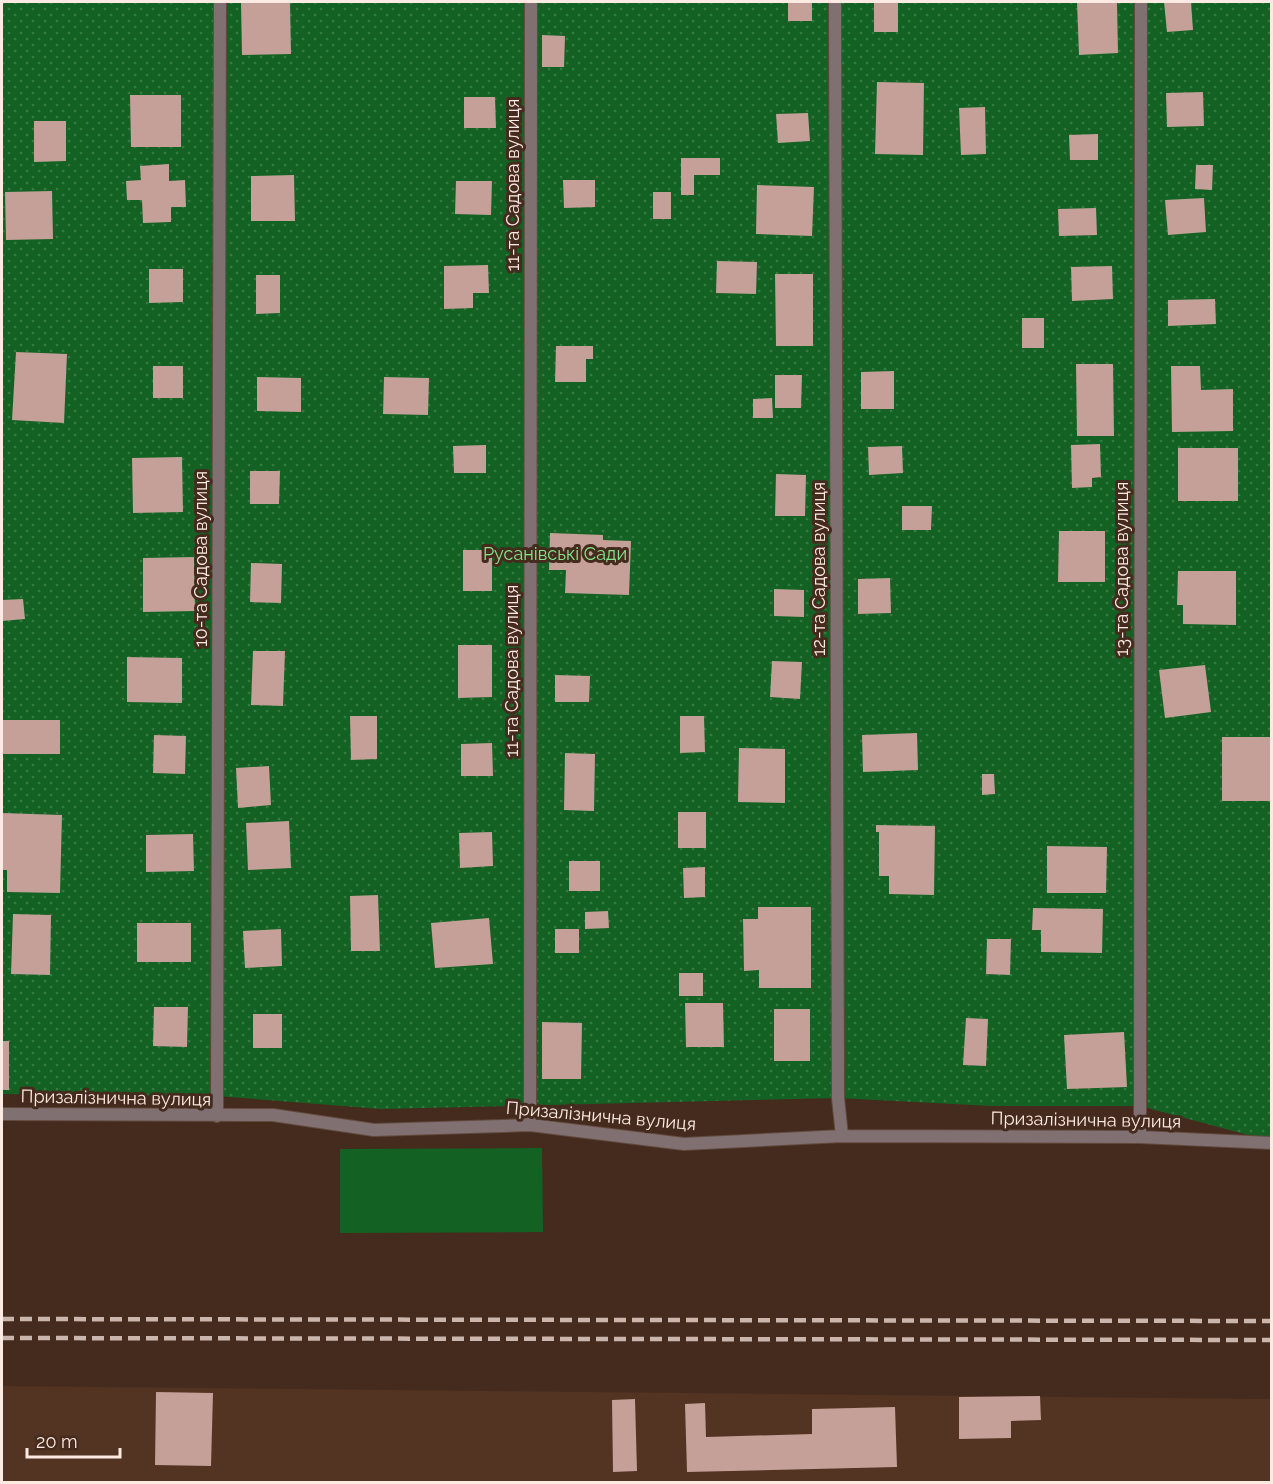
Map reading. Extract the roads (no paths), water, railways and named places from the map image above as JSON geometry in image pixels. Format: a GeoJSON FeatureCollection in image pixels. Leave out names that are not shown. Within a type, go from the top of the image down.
{"type":"FeatureCollection","features":[{"type":"Feature","properties":{"kind":"street","name":"10-та Садова вулиця"},"geometry":{"type":"LineString","coordinates":[[217,1116],[220,2]]}},
{"type":"Feature","properties":{"kind":"street","name":"11-та Садова вулиця"},"geometry":{"type":"LineString","coordinates":[[530,1125],[531,2]]}},
{"type":"Feature","properties":{"kind":"street","name":"12-та Садова вулиця"},"geometry":{"type":"LineString","coordinates":[[835,2],[838,1074],[842,1136]]}},
{"type":"Feature","properties":{"kind":"street","name":"13-та Садова вулиця"},"geometry":{"type":"LineString","coordinates":[[1140,1137],[1141,2]]}},
{"type":"Feature","properties":{"kind":"street","name":"Призалізнична вулиця"},"geometry":{"type":"LineString","coordinates":[[2,1114],[273,1115],[374,1130],[530,1125],[684,1144],[842,1136],[1140,1137],[1272,1143]]}},
{"type":"Feature","properties":{"kind":"railway"},"geometry":{"type":"LineString","coordinates":[[2,1319],[1272,1321]]}},
{"type":"Feature","properties":{"kind":"railway"},"geometry":{"type":"LineString","coordinates":[[2,1338],[1272,1340]]}},
{"type":"Feature","properties":{"kind":"park label","name":"Русанівські Сади"},"geometry":{"type":"Point","coordinates":[555,554]}}]}
